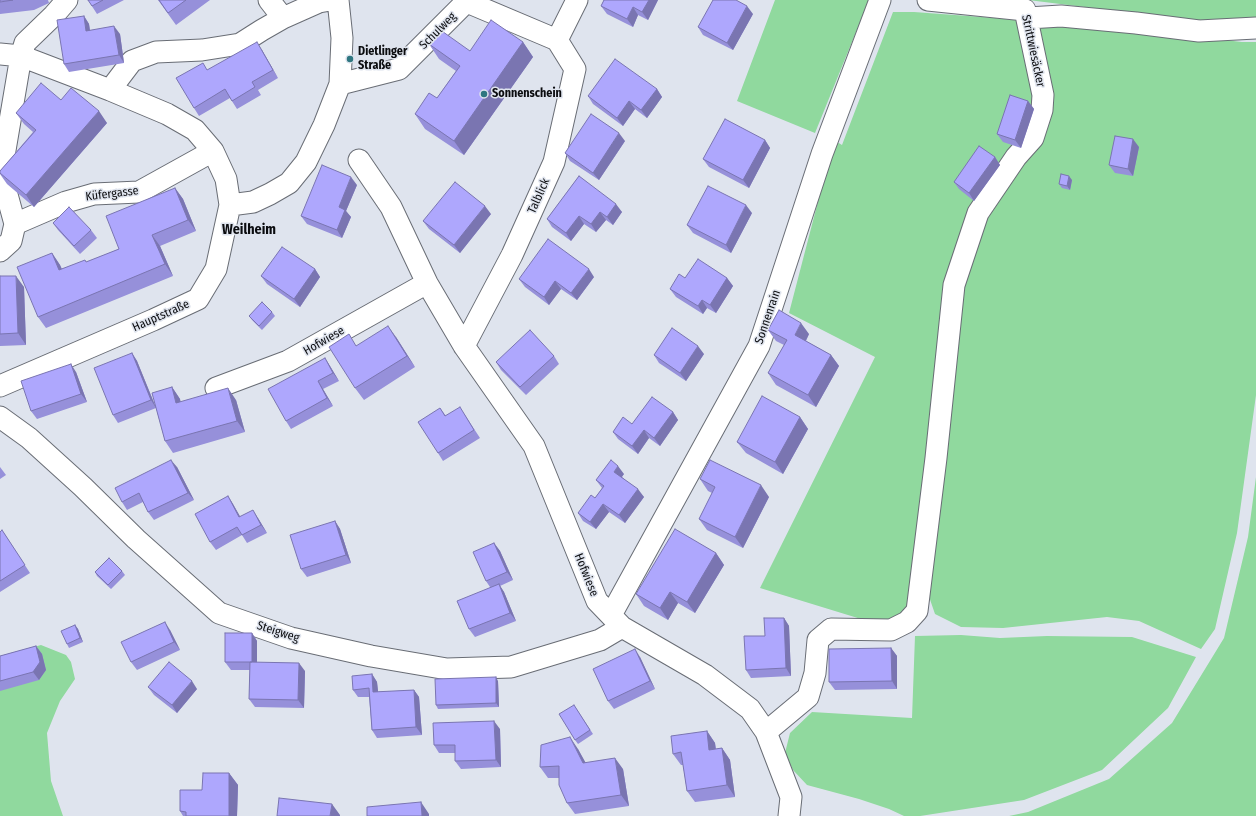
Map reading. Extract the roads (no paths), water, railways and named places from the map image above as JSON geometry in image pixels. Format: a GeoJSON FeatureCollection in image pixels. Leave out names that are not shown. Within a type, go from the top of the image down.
{"type":"FeatureCollection","features":[{"type":"Feature","properties":{"kind":"street"},"geometry":{"type":"LineString","coordinates":[[0,250],[11,241],[15,224],[3,180],[4,156],[21,56],[25,43],[67,0]]}},
{"type":"Feature","properties":{"kind":"street"},"geometry":{"type":"LineString","coordinates":[[269,0],[283,18]]}},
{"type":"Feature","properties":{"kind":"street"},"geometry":{"type":"LineString","coordinates":[[110,90],[132,61],[156,52],[202,50],[240,44],[283,18],[319,2],[330,0]]}},
{"type":"Feature","properties":{"kind":"street"},"geometry":{"type":"LineString","coordinates":[[230,205],[253,202],[270,194],[289,183],[306,162],[324,125],[340,84],[342,38],[338,0]]}},
{"type":"Feature","properties":{"kind":"street"},"geometry":{"type":"LineString","coordinates":[[468,1],[557,40],[577,0]]}},
{"type":"Feature","properties":{"kind":"street","name":"Sonnenrain"},"geometry":{"type":"LineString","coordinates":[[617,621],[759,346],[822,154],[880,0]]}},
{"type":"Feature","properties":{"kind":"street","name":"Strittwiesäcker"},"geometry":{"type":"LineString","coordinates":[[766,732],[808,698],[815,673],[818,640],[831,629],[891,630],[907,622],[917,612],[936,458],[954,285],[978,213],[1016,157],[1033,138],[1042,110],[1043,96],[1026,10],[928,0]]}},
{"type":"Feature","properties":{"kind":"street","name":"Schulweg"},"geometry":{"type":"LineString","coordinates":[[340,84],[399,69],[468,1]]}},
{"type":"Feature","properties":{"kind":"street"},"geometry":{"type":"LineString","coordinates":[[1028,18],[1060,16],[1199,31],[1256,28]]}},
{"type":"Feature","properties":{"kind":"street","name":"Talblick"},"geometry":{"type":"LineString","coordinates":[[464,346],[512,255],[554,162],[575,69],[557,40]]}},
{"type":"Feature","properties":{"kind":"street","name":"Hauptstraße"},"geometry":{"type":"LineString","coordinates":[[0,54],[21,56],[110,90],[167,114],[195,130],[213,151],[226,179],[230,205],[216,269],[198,299],[0,386]]}},
{"type":"Feature","properties":{"kind":"street","name":"Küfergasse"},"geometry":{"type":"LineString","coordinates":[[15,224],[66,202],[94,194],[139,192],[213,151]]}},
{"type":"Feature","properties":{"kind":"street","name":"Hofwiese"},"geometry":{"type":"LineString","coordinates":[[359,160],[390,207],[427,283],[464,346],[534,446],[597,601],[617,621],[705,675],[750,709],[766,732],[791,797],[789,816]]}},
{"type":"Feature","properties":{"kind":"street","name":"Hofwiese"},"geometry":{"type":"LineString","coordinates":[[216,388],[288,361],[427,283]]}},
{"type":"Feature","properties":{"kind":"street","name":"Steigweg"},"geometry":{"type":"LineString","coordinates":[[0,417],[29,438],[219,613],[290,638],[371,656],[447,669],[511,667],[600,640],[617,621]]}},
{"type":"Feature","properties":{"kind":"place","name":"Dietlinger Straße"},"geometry":{"type":"Point","coordinates":[350,59]}},
{"type":"Feature","properties":{"kind":"place","name":"Sonnenschein"},"geometry":{"type":"Point","coordinates":[484,94]}},
{"type":"Feature","properties":{"kind":"district","name":"Weilheim"},"geometry":{"type":"Point","coordinates":[249,230]}}]}
